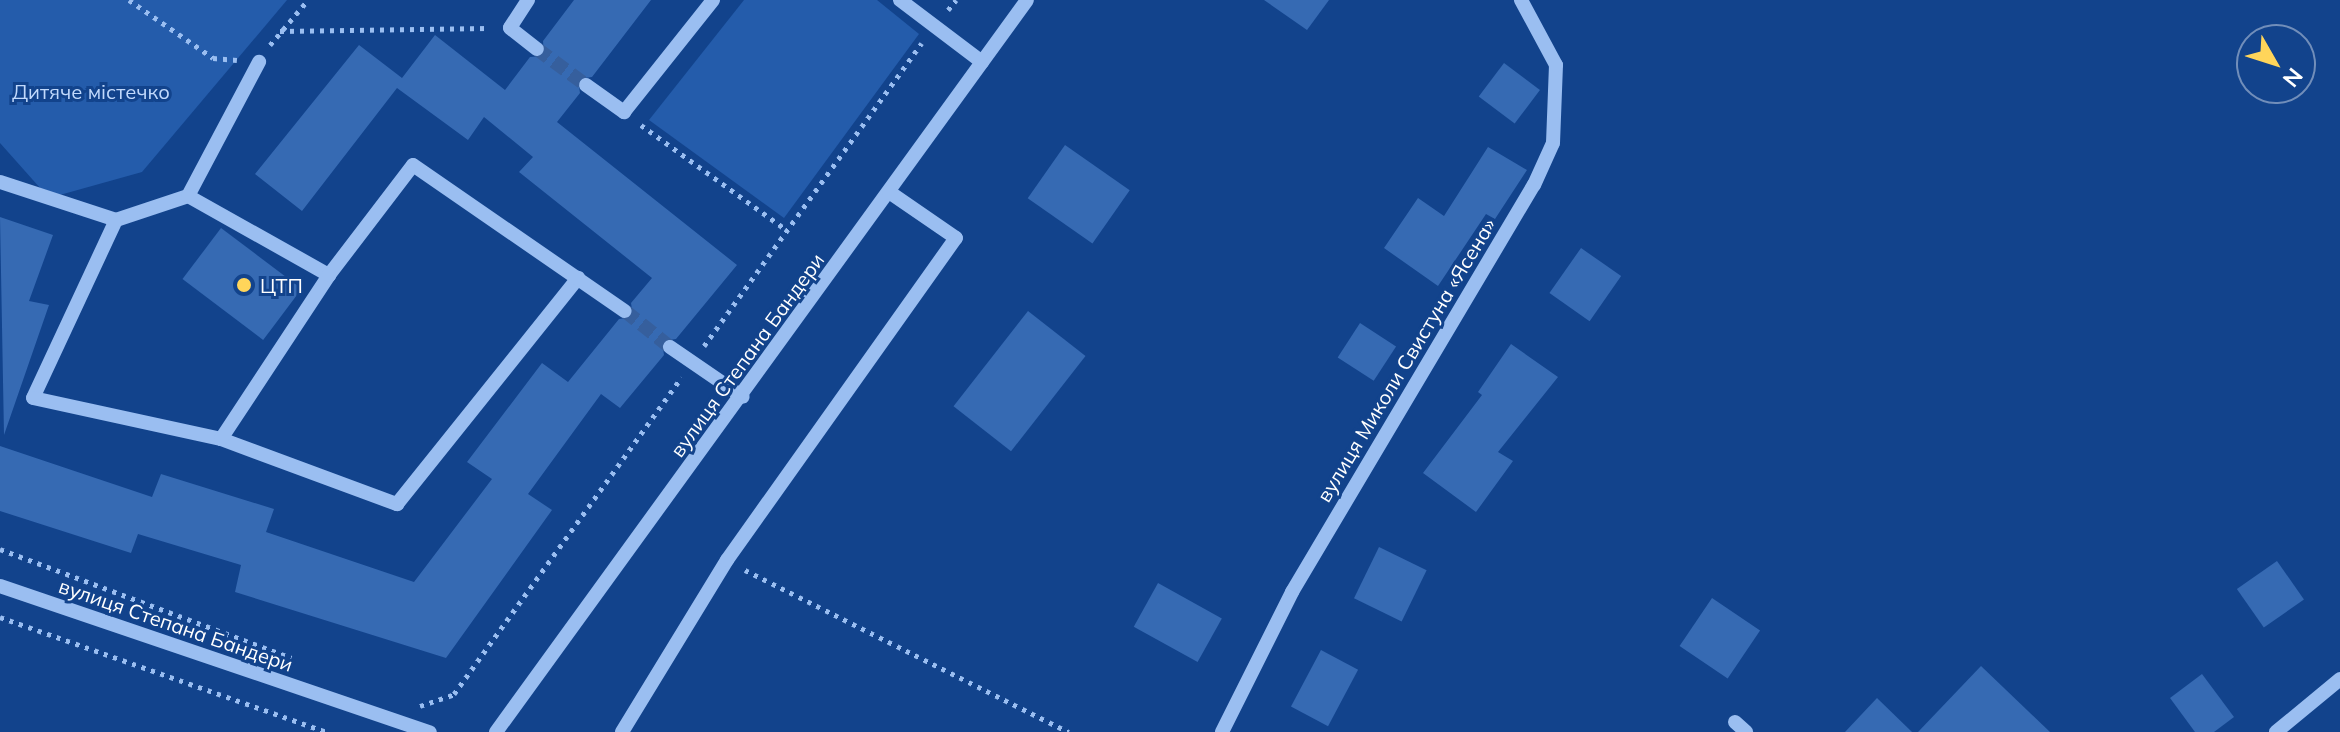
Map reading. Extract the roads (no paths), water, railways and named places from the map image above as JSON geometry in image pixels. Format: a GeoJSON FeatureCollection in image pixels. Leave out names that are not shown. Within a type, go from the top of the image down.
{"type":"FeatureCollection","features":[{"type":"Feature","properties":{"kind":"street"},"geometry":{"type":"LineString","coordinates":[[528,0],[510,28],[537,49]]}},
{"type":"Feature","properties":{"kind":"street"},"geometry":{"type":"LineString","coordinates":[[586,85],[624,112],[713,0]]}},
{"type":"Feature","properties":{"kind":"street"},"geometry":{"type":"LineString","coordinates":[[900,0],[982,62]]}},
{"type":"Feature","properties":{"kind":"street","name":"вулиця Степана Бандери"},"geometry":{"type":"LineString","coordinates":[[496,732],[743,397],[1027,0]]}},
{"type":"Feature","properties":{"kind":"street","name":"вулиця Миколи Свистуна «Ясена»"},"geometry":{"type":"LineString","coordinates":[[1222,732],[1292,592],[1534,185],[1553,143],[1556,65],[1521,0]]}},
{"type":"Feature","properties":{"kind":"street"},"geometry":{"type":"LineString","coordinates":[[0,182],[116,220],[188,196],[259,62]]}},
{"type":"Feature","properties":{"kind":"street"},"geometry":{"type":"LineString","coordinates":[[221,439],[329,275],[413,165],[625,311]]}},
{"type":"Feature","properties":{"kind":"street"},"geometry":{"type":"LineString","coordinates":[[622,732],[727,560],[956,238],[889,192]]}},
{"type":"Feature","properties":{"kind":"street"},"geometry":{"type":"LineString","coordinates":[[188,196],[329,275]]}},
{"type":"Feature","properties":{"kind":"street"},"geometry":{"type":"LineString","coordinates":[[116,220],[33,398],[221,439],[397,504],[578,278]]}},
{"type":"Feature","properties":{"kind":"street"},"geometry":{"type":"LineString","coordinates":[[670,347],[743,397]]}},
{"type":"Feature","properties":{"kind":"street","name":"вулиця Степана Бандери"},"geometry":{"type":"LineString","coordinates":[[0,586],[430,732]]}},
{"type":"Feature","properties":{"kind":"street"},"geometry":{"type":"LineString","coordinates":[[2276,732],[2340,679]]}},
{"type":"Feature","properties":{"kind":"tunnel"},"geometry":{"type":"LineString","coordinates":[[537,49],[586,85]]}},
{"type":"Feature","properties":{"kind":"tunnel"},"geometry":{"type":"LineString","coordinates":[[625,311],[670,347]]}},
{"type":"Feature","properties":{"kind":"place","name":"ЦТП"},"geometry":{"type":"Point","coordinates":[244,285]}},
{"type":"Feature","properties":{"kind":"park label","name":"Дитяче містечко"},"geometry":{"type":"Point","coordinates":[91,91]}}]}
